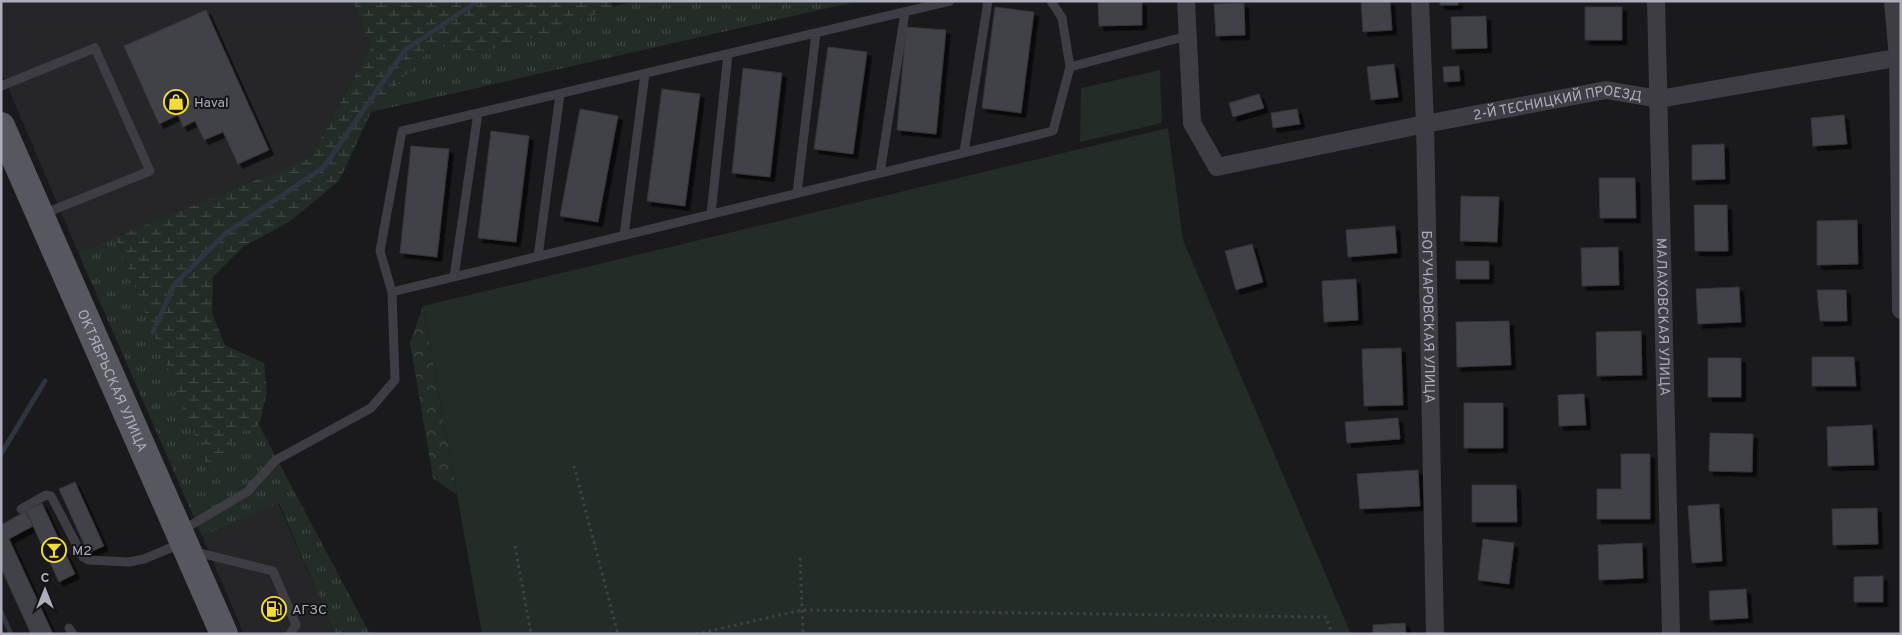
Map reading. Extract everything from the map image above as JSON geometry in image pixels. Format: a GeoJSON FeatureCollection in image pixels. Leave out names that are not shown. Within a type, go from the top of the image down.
{"type":"FeatureCollection","features":[{"type":"Feature","properties":{"kind":"main road","name":"ОКТЯБРЬСКАЯ УЛИЦА"},"geometry":{"type":"LineString","coordinates":[[1,126],[185,541],[224,634]]}},
{"type":"Feature","properties":{"kind":"street"},"geometry":{"type":"LineString","coordinates":[[1186,1],[1187,36]]}},
{"type":"Feature","properties":{"kind":"street","name":"БОГУЧАРОВСКАЯ УЛИЦА"},"geometry":{"type":"LineString","coordinates":[[1420,1],[1425,124],[1435,634]]}},
{"type":"Feature","properties":{"kind":"street","name":"МАЛАХОВСКАЯ УЛИЦА"},"geometry":{"type":"LineString","coordinates":[[1656,1],[1671,634]]}},
{"type":"Feature","properties":{"kind":"street"},"geometry":{"type":"LineString","coordinates":[[1894,1],[1899,58],[1901,310]]}},
{"type":"Feature","properties":{"kind":"street","name":"2-Й ТЕСНИЦКИЙ ПРОЕЗД"},"geometry":{"type":"LineString","coordinates":[[1187,36],[1192,123],[1217,167],[1425,124],[1606,90],[1659,98],[1899,58]]}},
{"type":"Feature","properties":{"kind":"lane"},"geometry":{"type":"LineString","coordinates":[[20,509],[46,495],[51,496],[83,557],[88,560],[129,562],[144,559],[185,541],[247,492],[276,460],[371,408],[396,380],[392,292],[380,251],[402,131],[950,1]]}},
{"type":"Feature","properties":{"kind":"lane"},"geometry":{"type":"LineString","coordinates":[[964,152],[988,1]]}},
{"type":"Feature","properties":{"kind":"lane"},"geometry":{"type":"LineString","coordinates":[[392,292],[1053,131],[1070,67],[1062,18],[1051,1]]}},
{"type":"Feature","properties":{"kind":"lane"},"geometry":{"type":"LineString","coordinates":[[880,173],[905,12]]}},
{"type":"Feature","properties":{"kind":"lane"},"geometry":{"type":"LineString","coordinates":[[797,193],[816,34]]}},
{"type":"Feature","properties":{"kind":"lane"},"geometry":{"type":"LineString","coordinates":[[1070,67],[1187,36]]}},
{"type":"Feature","properties":{"kind":"lane"},"geometry":{"type":"LineString","coordinates":[[1,86],[95,48],[150,171],[40,215]]}},
{"type":"Feature","properties":{"kind":"lane"},"geometry":{"type":"LineString","coordinates":[[711,214],[728,54]]}},
{"type":"Feature","properties":{"kind":"lane"},"geometry":{"type":"LineString","coordinates":[[624,235],[645,74]]}},
{"type":"Feature","properties":{"kind":"lane"},"geometry":{"type":"LineString","coordinates":[[538,256],[560,94]]}},
{"type":"Feature","properties":{"kind":"lane"},"geometry":{"type":"LineString","coordinates":[[454,277],[478,114]]}},
{"type":"Feature","properties":{"kind":"lane"},"geometry":{"type":"LineString","coordinates":[[185,541],[273,570],[296,625],[290,634]]}},
{"type":"Feature","properties":{"kind":"path"},"geometry":{"type":"LineString","coordinates":[[574,466],[618,634]]}},
{"type":"Feature","properties":{"kind":"path"},"geometry":{"type":"LineString","coordinates":[[515,546],[530,634]]}},
{"type":"Feature","properties":{"kind":"path"},"geometry":{"type":"LineString","coordinates":[[800,558],[804,634]]}},
{"type":"Feature","properties":{"kind":"path"},"geometry":{"type":"LineString","coordinates":[[696,634],[802,610],[1326,617],[1332,634]]}},
{"type":"Feature","properties":{"kind":"shaded area"},"geometry":{"type":"Polygon","coordinates":[[[1,1],[346,1],[355,6],[371,47],[310,158],[78,252],[1,71],[1,1]]]}},
{"type":"Feature","properties":{"kind":"shaded area"},"geometry":{"type":"Polygon","coordinates":[[[278,503],[335,634],[244,634],[202,536],[278,503]]]}},
{"type":"Feature","properties":{"kind":"green space"},"geometry":{"type":"Polygon","coordinates":[[[346,1],[608,1],[614,6],[555,32],[482,52],[433,46],[371,112],[339,181],[289,222],[243,247],[213,277],[212,313],[225,345],[264,363],[267,393],[259,425],[236,435],[211,476],[115,237],[310,158],[371,47],[355,6],[346,1]]]}},
{"type":"Feature","properties":{"kind":"green space"},"geometry":{"type":"Polygon","coordinates":[[[638,1],[859,1],[371,112],[433,46],[482,52],[555,32],[614,6],[638,1]]]}},
{"type":"Feature","properties":{"kind":"green space"},"geometry":{"type":"Polygon","coordinates":[[[1160,70],[1162,123],[1080,142],[1081,88],[1160,70]]]}},
{"type":"Feature","properties":{"kind":"green space"},"geometry":{"type":"Polygon","coordinates":[[[1168,128],[1183,240],[1351,634],[482,634],[423,306],[1168,128]]]}},
{"type":"Feature","properties":{"kind":"green space"},"geometry":{"type":"Polygon","coordinates":[[[115,237],[211,475],[236,435],[259,425],[370,634],[335,634],[279,503],[202,536],[78,252],[115,237]]]}},
{"type":"Feature","properties":{"kind":"green space"},"geometry":{"type":"Polygon","coordinates":[[[423,306],[457,495],[433,478],[410,343],[423,306]]]}},
{"type":"Feature","properties":{"kind":"building"},"geometry":{"type":"Polygon","coordinates":[[[1098,1],[1142,1],[1142,25],[1099,26],[1098,1]]]}},
{"type":"Feature","properties":{"kind":"building"},"geometry":{"type":"Polygon","coordinates":[[[1361,1],[1390,1],[1392,30],[1363,32],[1361,1]]]}},
{"type":"Feature","properties":{"kind":"building"},"geometry":{"type":"Polygon","coordinates":[[[1440,1],[1458,1],[1458,5],[1440,5],[1440,1]]]}},
{"type":"Feature","properties":{"kind":"building"},"geometry":{"type":"Polygon","coordinates":[[[1244,3],[1245,35],[1216,36],[1214,4],[1244,3]]]}},
{"type":"Feature","properties":{"kind":"building"},"geometry":{"type":"Polygon","coordinates":[[[995,7],[1034,12],[1021,113],[982,108],[995,7]]]}},
{"type":"Feature","properties":{"kind":"building"},"geometry":{"type":"Polygon","coordinates":[[[1585,7],[1622,7],[1622,40],[1585,40],[1585,7]]]}},
{"type":"Feature","properties":{"kind":"building"},"geometry":{"type":"Polygon","coordinates":[[[206,10],[269,150],[238,164],[223,132],[204,140],[195,121],[183,127],[178,115],[159,124],[124,46],[206,10]]]}},
{"type":"Feature","properties":{"kind":"building"},"geometry":{"type":"Polygon","coordinates":[[[1486,16],[1487,48],[1452,49],[1451,17],[1486,16]]]}},
{"type":"Feature","properties":{"kind":"building"},"geometry":{"type":"Polygon","coordinates":[[[906,27],[946,30],[936,134],[897,130],[906,27]]]}},
{"type":"Feature","properties":{"kind":"building"},"geometry":{"type":"Polygon","coordinates":[[[828,47],[867,52],[853,154],[814,149],[828,47]]]}},
{"type":"Feature","properties":{"kind":"building"},"geometry":{"type":"Polygon","coordinates":[[[1394,64],[1398,97],[1371,100],[1367,67],[1394,64]]]}},
{"type":"Feature","properties":{"kind":"building"},"geometry":{"type":"Polygon","coordinates":[[[1459,66],[1460,81],[1444,82],[1443,67],[1459,66]]]}},
{"type":"Feature","properties":{"kind":"building"},"geometry":{"type":"Polygon","coordinates":[[[743,68],[782,73],[770,177],[732,173],[743,68]]]}},
{"type":"Feature","properties":{"kind":"building"},"geometry":{"type":"Polygon","coordinates":[[[662,89],[700,94],[685,206],[647,201],[662,89]]]}},
{"type":"Feature","properties":{"kind":"building"},"geometry":{"type":"Polygon","coordinates":[[[1259,94],[1264,108],[1233,117],[1229,103],[1259,94]]]}},
{"type":"Feature","properties":{"kind":"building"},"geometry":{"type":"Polygon","coordinates":[[[580,109],[618,116],[598,222],[560,216],[580,109]]]}},
{"type":"Feature","properties":{"kind":"building"},"geometry":{"type":"Polygon","coordinates":[[[1297,109],[1300,124],[1273,128],[1271,113],[1297,109]]]}},
{"type":"Feature","properties":{"kind":"building"},"geometry":{"type":"Polygon","coordinates":[[[1844,115],[1847,144],[1813,146],[1811,118],[1844,115]]]}},
{"type":"Feature","properties":{"kind":"building"},"geometry":{"type":"Polygon","coordinates":[[[491,131],[529,136],[516,242],[478,238],[491,131]]]}},
{"type":"Feature","properties":{"kind":"building"},"geometry":{"type":"Polygon","coordinates":[[[1724,144],[1725,179],[1692,180],[1692,145],[1724,144]]]}},
{"type":"Feature","properties":{"kind":"building"},"geometry":{"type":"Polygon","coordinates":[[[411,146],[449,149],[437,257],[400,253],[411,146]]]}},
{"type":"Feature","properties":{"kind":"building"},"geometry":{"type":"Polygon","coordinates":[[[1599,178],[1635,178],[1636,218],[1600,218],[1599,178]]]}},
{"type":"Feature","properties":{"kind":"building"},"geometry":{"type":"Polygon","coordinates":[[[1461,196],[1499,197],[1497,242],[1460,241],[1461,196]]]}},
{"type":"Feature","properties":{"kind":"building"},"geometry":{"type":"Polygon","coordinates":[[[1694,205],[1727,205],[1728,251],[1695,251],[1694,205]]]}},
{"type":"Feature","properties":{"kind":"building"},"geometry":{"type":"Polygon","coordinates":[[[1857,220],[1858,264],[1817,265],[1817,221],[1857,220]]]}},
{"type":"Feature","properties":{"kind":"building"},"geometry":{"type":"Polygon","coordinates":[[[1395,226],[1397,253],[1348,257],[1346,230],[1395,226]]]}},
{"type":"Feature","properties":{"kind":"building"},"geometry":{"type":"Polygon","coordinates":[[[1252,244],[1263,282],[1236,290],[1225,251],[1252,244]]]}},
{"type":"Feature","properties":{"kind":"building"},"geometry":{"type":"Polygon","coordinates":[[[1618,247],[1619,285],[1582,286],[1581,248],[1618,247]]]}},
{"type":"Feature","properties":{"kind":"building"},"geometry":{"type":"Polygon","coordinates":[[[1456,261],[1489,261],[1489,279],[1456,279],[1456,261]]]}},
{"type":"Feature","properties":{"kind":"building"},"geometry":{"type":"Polygon","coordinates":[[[1356,279],[1358,320],[1324,322],[1322,281],[1356,279]]]}},
{"type":"Feature","properties":{"kind":"building"},"geometry":{"type":"Polygon","coordinates":[[[1739,287],[1741,322],[1698,324],[1696,289],[1739,287]]]}},
{"type":"Feature","properties":{"kind":"building"},"geometry":{"type":"Polygon","coordinates":[[[1817,290],[1846,290],[1847,321],[1820,321],[1817,290]]]}},
{"type":"Feature","properties":{"kind":"building"},"geometry":{"type":"Polygon","coordinates":[[[1509,321],[1511,365],[1457,367],[1456,322],[1509,321]]]}},
{"type":"Feature","properties":{"kind":"building"},"geometry":{"type":"Polygon","coordinates":[[[1641,331],[1642,375],[1597,376],[1596,332],[1641,331]]]}},
{"type":"Feature","properties":{"kind":"building"},"geometry":{"type":"Polygon","coordinates":[[[1401,348],[1403,405],[1364,406],[1362,349],[1401,348]]]}},
{"type":"Feature","properties":{"kind":"building"},"geometry":{"type":"Polygon","coordinates":[[[1812,357],[1854,357],[1856,386],[1812,386],[1812,357]]]}},
{"type":"Feature","properties":{"kind":"building"},"geometry":{"type":"Polygon","coordinates":[[[1708,358],[1741,358],[1741,397],[1708,397],[1708,358]]]}},
{"type":"Feature","properties":{"kind":"building"},"geometry":{"type":"Polygon","coordinates":[[[1584,394],[1586,425],[1559,426],[1558,395],[1584,394]]]}},
{"type":"Feature","properties":{"kind":"building"},"geometry":{"type":"Polygon","coordinates":[[[1464,403],[1503,403],[1503,448],[1464,448],[1464,403]]]}},
{"type":"Feature","properties":{"kind":"building"},"geometry":{"type":"Polygon","coordinates":[[[1398,418],[1400,439],[1347,443],[1345,422],[1398,418]]]}},
{"type":"Feature","properties":{"kind":"building"},"geometry":{"type":"Polygon","coordinates":[[[1872,425],[1874,465],[1828,466],[1827,427],[1872,425]]]}},
{"type":"Feature","properties":{"kind":"building"},"geometry":{"type":"Polygon","coordinates":[[[1710,433],[1753,434],[1752,472],[1709,471],[1710,433]]]}},
{"type":"Feature","properties":{"kind":"building"},"geometry":{"type":"Polygon","coordinates":[[[1621,454],[1650,454],[1650,519],[1597,519],[1597,489],[1621,489],[1621,454]]]}},
{"type":"Feature","properties":{"kind":"building"},"geometry":{"type":"Polygon","coordinates":[[[1418,470],[1420,506],[1360,509],[1357,474],[1418,470]]]}},
{"type":"Feature","properties":{"kind":"building"},"geometry":{"type":"Polygon","coordinates":[[[75,482],[104,546],[88,553],[59,489],[75,482]]]}},
{"type":"Feature","properties":{"kind":"building"},"geometry":{"type":"Polygon","coordinates":[[[1472,485],[1516,485],[1517,522],[1472,522],[1472,485]]]}},
{"type":"Feature","properties":{"kind":"building","name":"М2"},"geometry":{"type":"Polygon","coordinates":[[[42,503],[75,574],[59,582],[26,511],[42,503]]]}},
{"type":"Feature","properties":{"kind":"building"},"geometry":{"type":"Polygon","coordinates":[[[1719,504],[1722,561],[1692,563],[1688,506],[1719,504]]]}},
{"type":"Feature","properties":{"kind":"building"},"geometry":{"type":"Polygon","coordinates":[[[1877,508],[1878,544],[1833,545],[1832,509],[1877,508]]]}},
{"type":"Feature","properties":{"kind":"building"},"geometry":{"type":"Polygon","coordinates":[[[26,511],[33,526],[9,539],[53,634],[31,634],[1,568],[1,525],[26,511]]]}},
{"type":"Feature","properties":{"kind":"building"},"geometry":{"type":"Polygon","coordinates":[[[1483,539],[1514,543],[1509,584],[1478,580],[1483,539]]]}},
{"type":"Feature","properties":{"kind":"building"},"geometry":{"type":"Polygon","coordinates":[[[1642,543],[1643,578],[1599,580],[1598,545],[1642,543]]]}},
{"type":"Feature","properties":{"kind":"building"},"geometry":{"type":"Polygon","coordinates":[[[1883,576],[1883,602],[1854,602],[1854,577],[1883,576]]]}},
{"type":"Feature","properties":{"kind":"building"},"geometry":{"type":"Polygon","coordinates":[[[1746,589],[1748,618],[1710,620],[1709,591],[1746,589]]]}},
{"type":"Feature","properties":{"kind":"building"},"geometry":{"type":"Polygon","coordinates":[[[1405,623],[1406,634],[1373,634],[1373,625],[1405,623]]]}},
{"type":"Feature","properties":{"kind":"waterway"},"geometry":{"type":"LineString","coordinates":[[153,332],[174,285],[225,234],[324,167],[405,50],[478,1]]}},
{"type":"Feature","properties":{"kind":"waterway"},"geometry":{"type":"LineString","coordinates":[[1,454],[45,381]]}},
{"type":"Feature","properties":{"kind":"waterway"},"geometry":{"type":"LineString","coordinates":[[1,612],[11,634]]}},
{"type":"Feature","properties":{"kind":"place","name":"Haval"},"geometry":{"type":"Point","coordinates":[176,102]}},
{"type":"Feature","properties":{"kind":"place","name":"М2"},"geometry":{"type":"Point","coordinates":[54,550]}},
{"type":"Feature","properties":{"kind":"place","name":"АГЗС"},"geometry":{"type":"Point","coordinates":[274,609]}}]}
